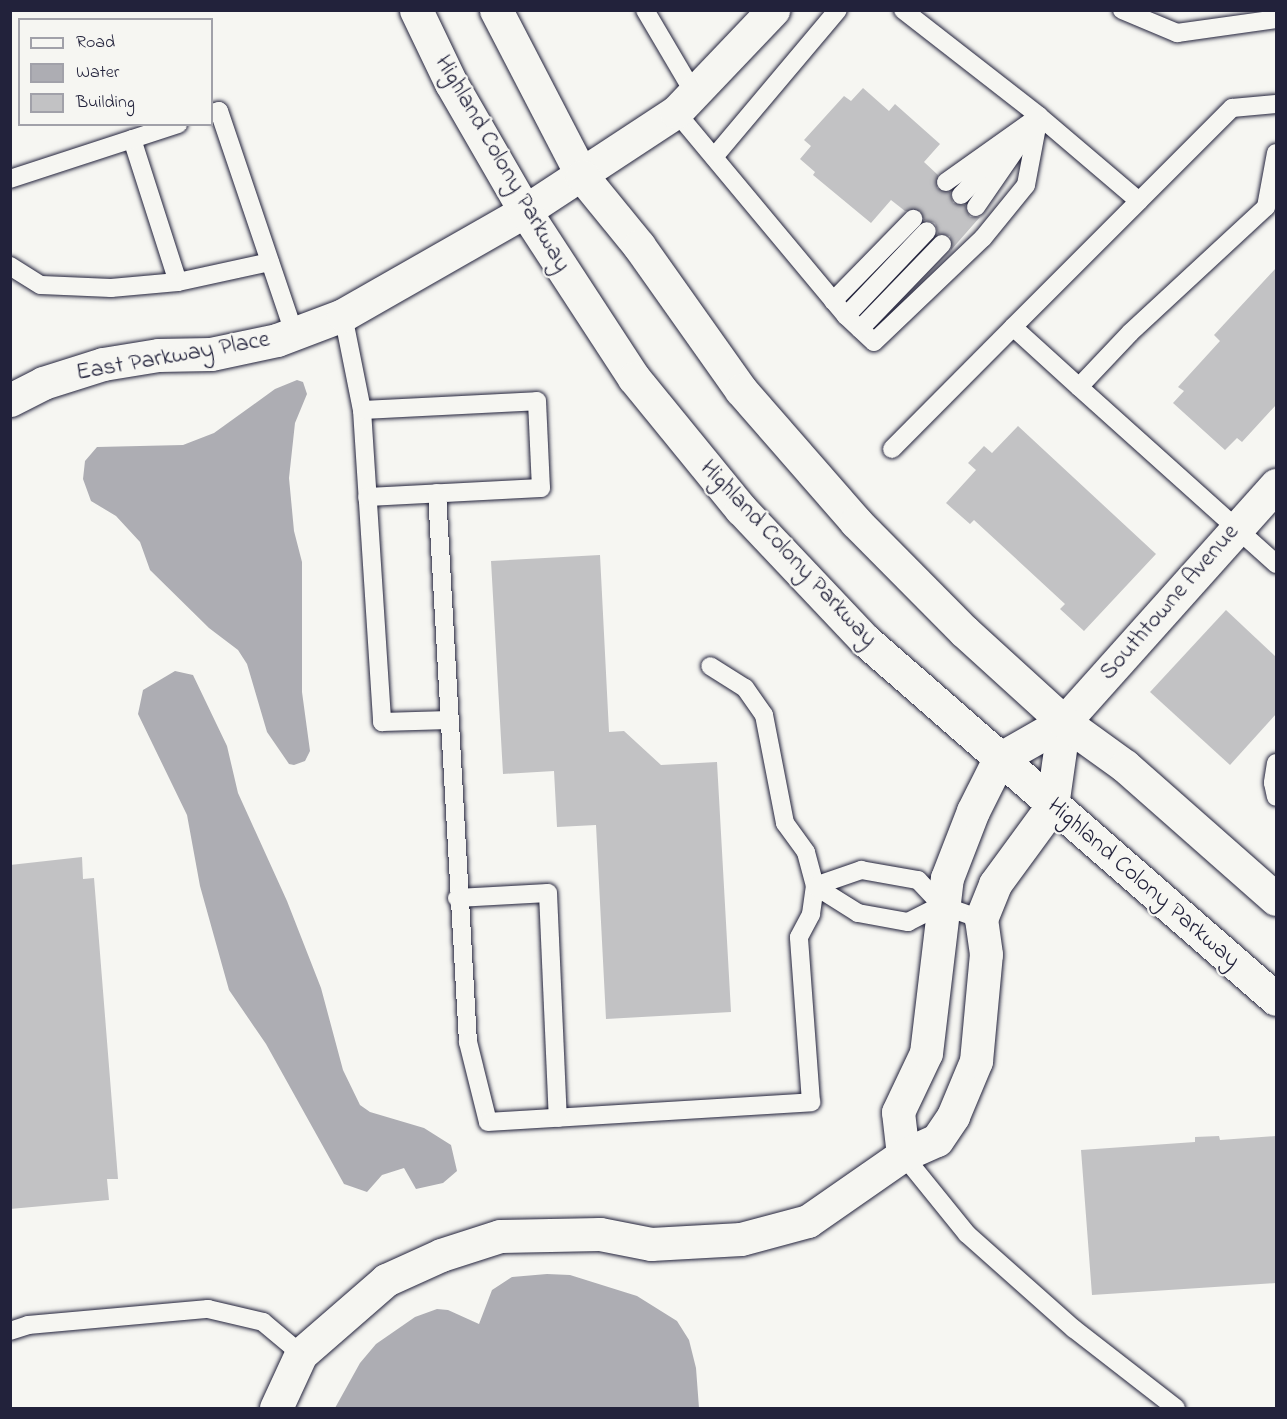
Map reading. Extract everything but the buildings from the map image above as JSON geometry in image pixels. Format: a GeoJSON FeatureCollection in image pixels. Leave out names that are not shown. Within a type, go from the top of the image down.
{"type":"FeatureCollection","features":[{"type":"Feature","properties":{"kind":"street","name":"Highland Colony Parkway"},"geometry":{"type":"LineString","coordinates":[[416,10],[451,83],[525,212],[634,378],[741,509],[866,641],[1052,806],[1276,999]]}},
{"type":"Feature","properties":{"kind":"street"},"geometry":{"type":"LineString","coordinates":[[496,10],[582,176],[639,246],[741,390],[856,522],[964,631],[1064,722],[1125,766],[1276,898]]}},
{"type":"Feature","properties":{"kind":"street","name":"East Parkway Place"},"geometry":{"type":"LineString","coordinates":[[10,400],[43,383],[103,364],[158,355],[211,354],[294,333],[343,315],[525,212],[582,176],[685,104],[773,10]]}},
{"type":"Feature","properties":{"kind":"street","name":"Southtowne Avenue"},"geometry":{"type":"LineString","coordinates":[[1064,722],[1235,526],[1276,484]]}},
{"type":"Feature","properties":{"kind":"street"},"geometry":{"type":"LineString","coordinates":[[903,1155],[898,1112],[926,1053],[941,905],[973,811],[999,759],[1064,722]]}},
{"type":"Feature","properties":{"kind":"street"},"geometry":{"type":"LineString","coordinates":[[276,1408],[301,1354],[386,1281],[441,1255],[500,1236],[600,1234],[651,1244],[741,1239],[808,1221],[848,1197],[903,1155],[937,1140],[953,1116],[976,1061],[986,954],[981,919],[995,884],[1052,806],[1064,722]]}},
{"type":"Feature","properties":{"kind":"lane"},"geometry":{"type":"LineString","coordinates":[[645,10],[685,104],[714,157],[833,301],[874,342],[983,238],[1026,185],[1039,116]]}},
{"type":"Feature","properties":{"kind":"lane"},"geometry":{"type":"LineString","coordinates":[[714,157],[838,10]]}},
{"type":"Feature","properties":{"kind":"lane"},"geometry":{"type":"LineString","coordinates":[[903,10],[1039,116],[1139,201]]}},
{"type":"Feature","properties":{"kind":"lane"},"geometry":{"type":"LineString","coordinates":[[1122,10],[1177,33],[1276,19]]}},
{"type":"Feature","properties":{"kind":"lane"},"geometry":{"type":"LineString","coordinates":[[892,449],[1232,108],[1276,104]]}},
{"type":"Feature","properties":{"kind":"lane"},"geometry":{"type":"LineString","coordinates":[[213,114],[219,111],[294,333]]}},
{"type":"Feature","properties":{"kind":"lane"},"geometry":{"type":"LineString","coordinates":[[946,182],[1039,116]]}},
{"type":"Feature","properties":{"kind":"lane"},"geometry":{"type":"LineString","coordinates":[[962,195],[1039,116]]}},
{"type":"Feature","properties":{"kind":"lane"},"geometry":{"type":"LineString","coordinates":[[976,207],[1039,116]]}},
{"type":"Feature","properties":{"kind":"lane"},"geometry":{"type":"LineString","coordinates":[[10,179],[172,126]]}},
{"type":"Feature","properties":{"kind":"lane"},"geometry":{"type":"LineString","coordinates":[[132,140],[178,282]]}},
{"type":"Feature","properties":{"kind":"lane"},"geometry":{"type":"LineString","coordinates":[[1079,387],[1130,333],[1271,205],[1276,153]]}},
{"type":"Feature","properties":{"kind":"lane"},"geometry":{"type":"LineString","coordinates":[[833,301],[913,219]]}},
{"type":"Feature","properties":{"kind":"lane"},"geometry":{"type":"LineString","coordinates":[[846,316],[927,231]]}},
{"type":"Feature","properties":{"kind":"lane"},"geometry":{"type":"LineString","coordinates":[[860,329],[942,244]]}},
{"type":"Feature","properties":{"kind":"lane"},"geometry":{"type":"LineString","coordinates":[[10,266],[41,285],[111,288],[178,282],[270,262]]}},
{"type":"Feature","properties":{"kind":"lane"},"geometry":{"type":"LineString","coordinates":[[343,315],[362,410],[382,722],[449,720]]}},
{"type":"Feature","properties":{"kind":"lane"},"geometry":{"type":"LineString","coordinates":[[1013,327],[1276,564]]}},
{"type":"Feature","properties":{"kind":"lane"},"geometry":{"type":"LineString","coordinates":[[362,410],[537,401],[541,488],[367,498]]}},
{"type":"Feature","properties":{"kind":"lane"},"geometry":{"type":"LineString","coordinates":[[437,493],[458,898],[468,1042],[488,1122],[811,1102],[799,937],[811,914],[815,886],[806,852],[785,823],[764,715],[745,688],[710,666]]}},
{"type":"Feature","properties":{"kind":"lane"},"geometry":{"type":"LineString","coordinates":[[1276,763],[1273,783],[1276,797]]}},
{"type":"Feature","properties":{"kind":"lane"},"geometry":{"type":"LineString","coordinates":[[815,886],[861,870],[918,880],[941,905],[981,919]]}},
{"type":"Feature","properties":{"kind":"lane"},"geometry":{"type":"LineString","coordinates":[[815,886],[858,913],[908,922],[941,905]]}},
{"type":"Feature","properties":{"kind":"lane"},"geometry":{"type":"LineString","coordinates":[[458,898],[548,893],[558,1118]]}},
{"type":"Feature","properties":{"kind":"lane"},"geometry":{"type":"LineString","coordinates":[[903,1155],[967,1234],[1074,1329],[1176,1408]]}},
{"type":"Feature","properties":{"kind":"lane"},"geometry":{"type":"LineString","coordinates":[[10,1331],[28,1325],[208,1309],[263,1323],[301,1354]]}},
{"type":"Feature","properties":{"kind":"water"},"geometry":{"type":"Polygon","coordinates":[[[297,380],[303,382],[307,394],[295,423],[289,478],[294,531],[302,562],[302,692],[310,751],[305,761],[294,765],[289,764],[267,732],[247,664],[238,650],[209,628],[150,570],[140,542],[116,516],[91,501],[83,479],[85,461],[97,447],[183,445],[214,433],[275,389],[297,380]]]}},
{"type":"Feature","properties":{"kind":"water"},"geometry":{"type":"Polygon","coordinates":[[[175,671],[193,675],[227,746],[238,793],[287,901],[321,988],[343,1070],[360,1105],[370,1112],[424,1128],[451,1145],[457,1171],[443,1183],[416,1189],[404,1168],[382,1175],[367,1192],[344,1184],[266,1044],[229,990],[200,886],[187,815],[138,714],[143,690],[175,671]]]}},
{"type":"Feature","properties":{"kind":"water"},"geometry":{"type":"Polygon","coordinates":[[[570,1275],[637,1296],[677,1321],[689,1340],[696,1368],[699,1408],[335,1408],[360,1363],[376,1344],[415,1317],[437,1309],[448,1310],[479,1324],[492,1290],[512,1277],[570,1275]]]}}]}
